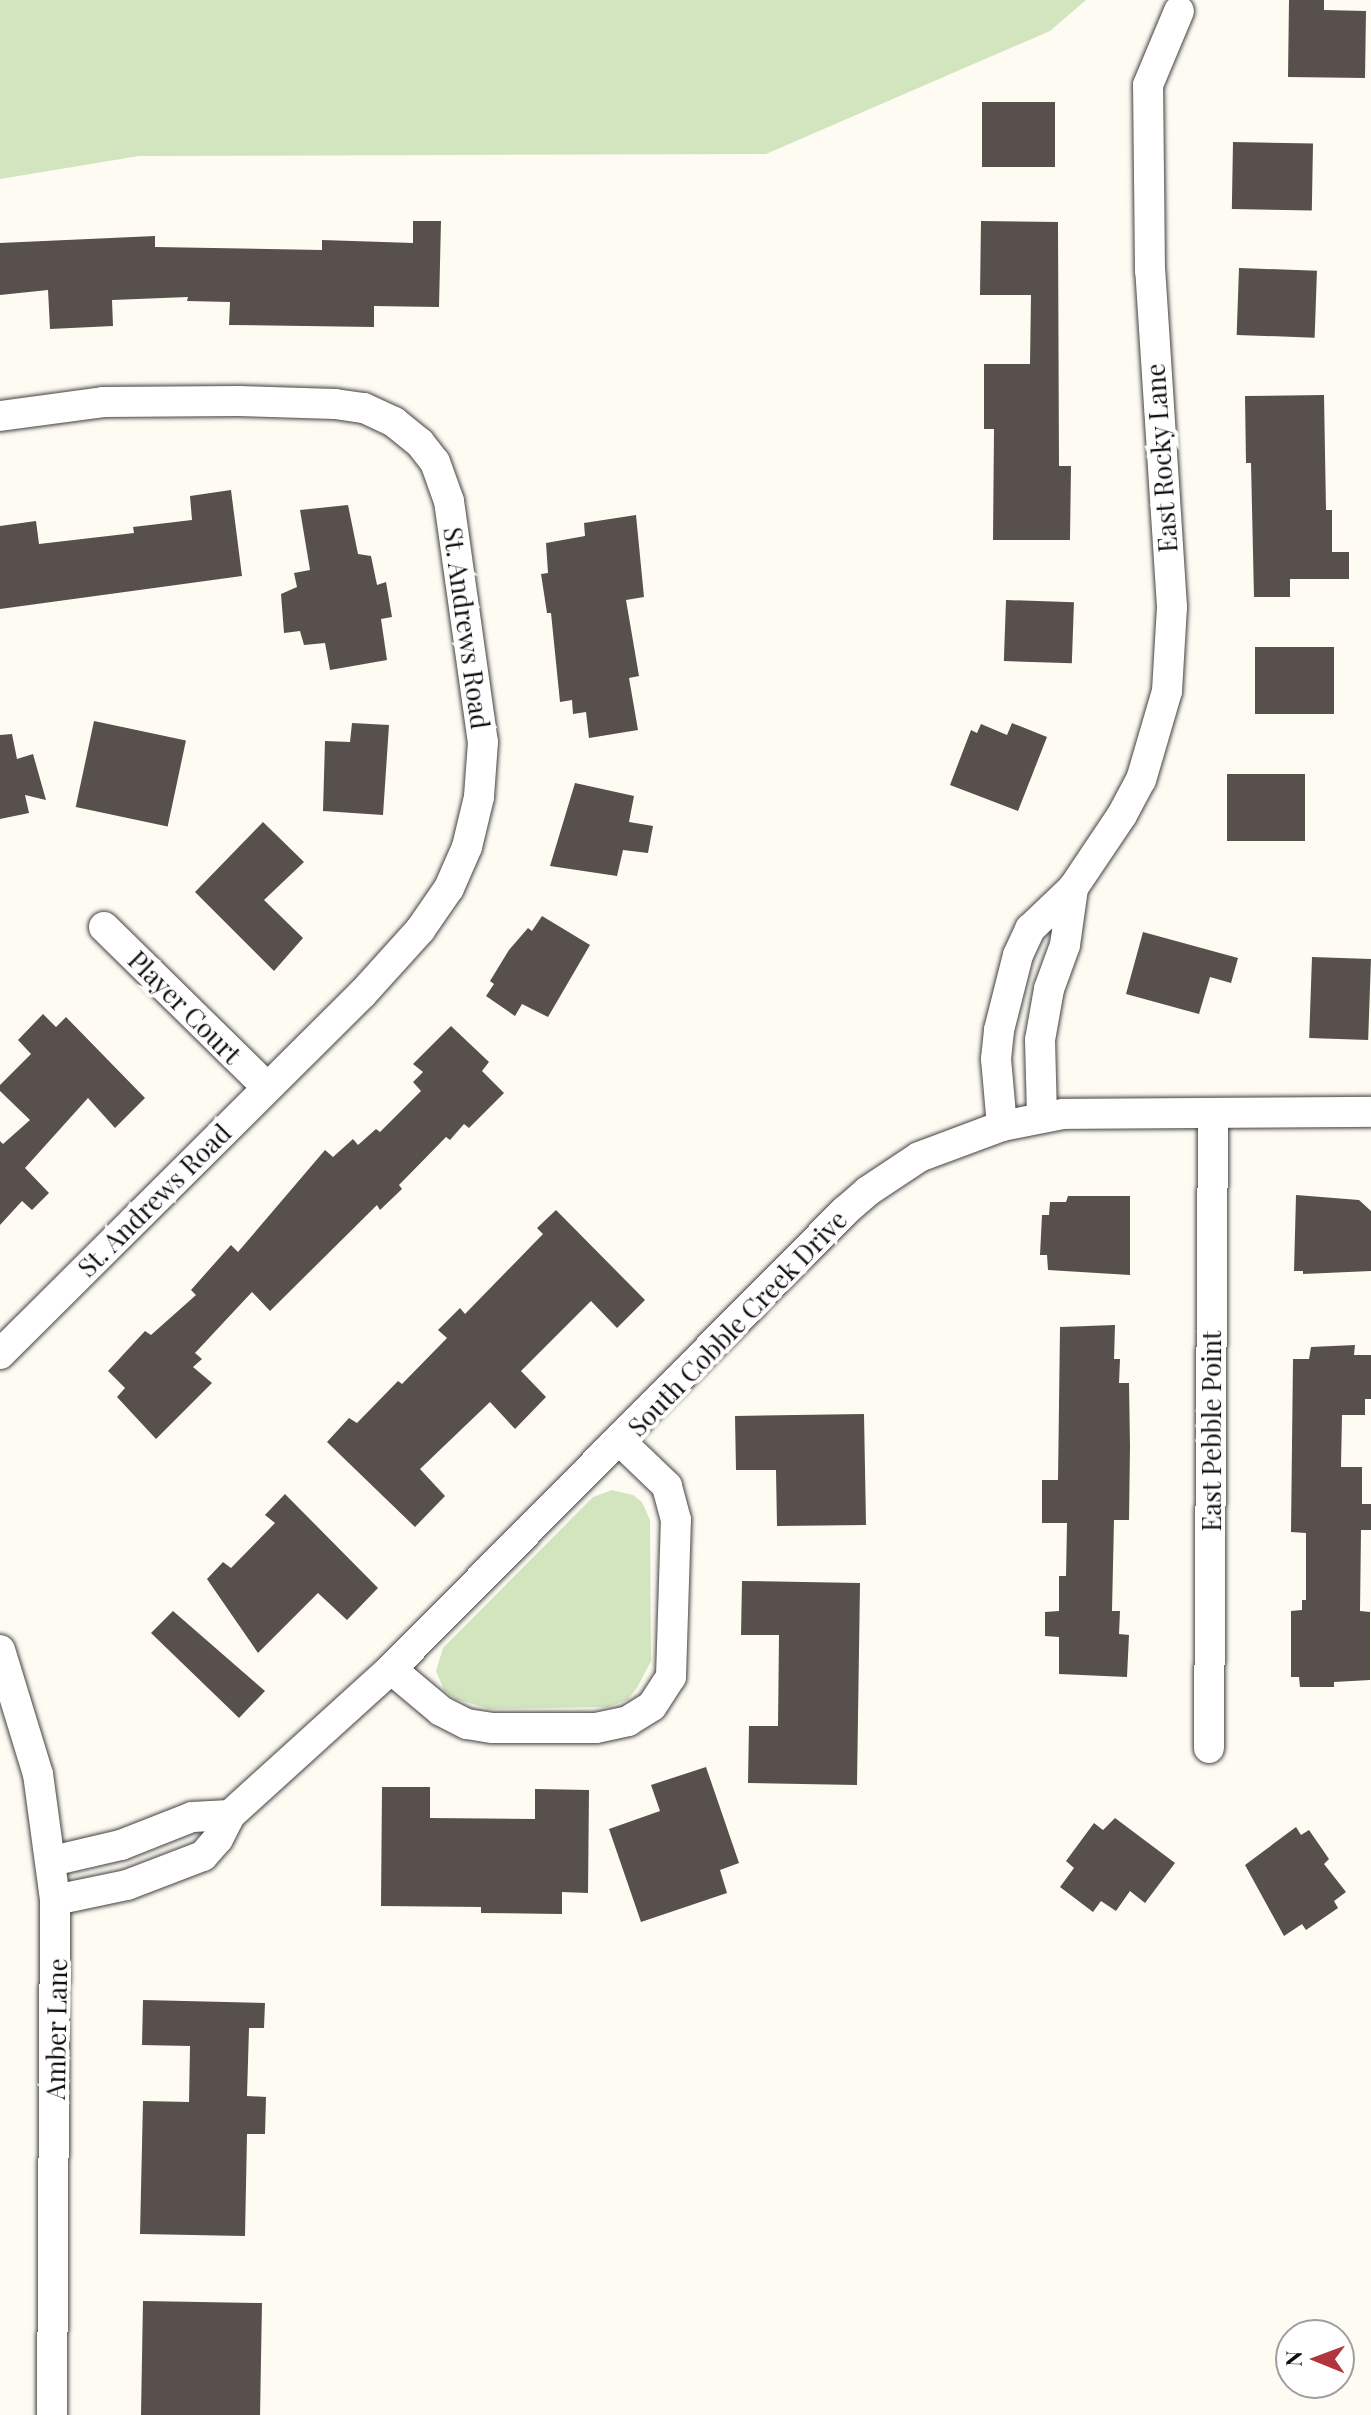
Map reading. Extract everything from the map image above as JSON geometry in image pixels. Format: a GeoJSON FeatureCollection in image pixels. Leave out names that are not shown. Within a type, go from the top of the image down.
{"type":"FeatureCollection","features":[{"type":"Feature","properties":{"kind":"street","name":"East Rocky Lane"},"geometry":{"type":"LineString","coordinates":[[1002,1126],[996,1059],[999,1030],[1018,955],[1030,929],[1073,888],[1141,780],[1157,734],[1170,665],[1172,607],[1150,271],[1148,85],[1179,11]]}},
{"type":"Feature","properties":{"kind":"street","name":"St. Andrews Road"},"geometry":{"type":"LineString","coordinates":[[0,416],[103,402],[335,404],[364,408],[394,422],[420,443],[435,462],[449,501],[483,742],[479,797],[467,847],[449,888],[420,930],[363,993],[0,1354]]}},
{"type":"Feature","properties":{"kind":"street","name":"East Rocky Lane"},"geometry":{"type":"LineString","coordinates":[[1042,1116],[1040,1040],[1049,989],[1065,945],[1073,888]]}},
{"type":"Feature","properties":{"kind":"street","name":"Player Court"},"geometry":{"type":"LineString","coordinates":[[104,927],[267,1087]]}},
{"type":"Feature","properties":{"kind":"street","name":"South Cobble Creek Drive"},"geometry":{"type":"LineString","coordinates":[[55,1900],[127,1885],[203,1856],[218,1839],[230,1815],[391,1669],[868,1191],[919,1157],[1002,1126],[1042,1116],[1094,1112],[1371,1112]]}},
{"type":"Feature","properties":{"kind":"street","name":"East Pebble Point"},"geometry":{"type":"LineString","coordinates":[[1209,1748],[1213,1113]]}},
{"type":"Feature","properties":{"kind":"street"},"geometry":{"type":"LineString","coordinates":[[391,1669],[441,1711],[467,1724],[493,1728],[596,1728],[628,1721],[652,1706],[671,1677],[676,1520],[667,1486],[620,1441]]}},
{"type":"Feature","properties":{"kind":"street","name":"Amber Lane"},"geometry":{"type":"LineString","coordinates":[[0,1650],[27,1729],[52,1861],[55,1900],[52,2415]]}},
{"type":"Feature","properties":{"kind":"street"},"geometry":{"type":"LineString","coordinates":[[52,1861],[121,1845],[192,1817],[230,1815]]}},
{"type":"Feature","properties":{"kind":"green space"},"geometry":{"type":"Polygon","coordinates":[[[0,0],[1086,0],[1050,31],[766,154],[139,156],[0,179],[0,0]]]}},
{"type":"Feature","properties":{"kind":"green space"},"geometry":{"type":"Polygon","coordinates":[[[612,1490],[633,1495],[642,1502],[650,1520],[651,1661],[627,1700],[608,1707],[489,1709],[456,1699],[444,1690],[436,1671],[443,1648],[593,1497],[612,1490]]]}},
{"type":"Feature","properties":{"kind":"building"},"geometry":{"type":"Polygon","coordinates":[[[1289,0],[1324,0],[1324,10],[1366,11],[1365,78],[1288,77],[1289,0]]]}},
{"type":"Feature","properties":{"kind":"building"},"geometry":{"type":"Polygon","coordinates":[[[982,102],[1055,102],[1055,167],[982,167],[982,102]]]}},
{"type":"Feature","properties":{"kind":"building"},"geometry":{"type":"Polygon","coordinates":[[[1233,142],[1313,143],[1312,210],[1232,209],[1233,142]]]}},
{"type":"Feature","properties":{"kind":"building"},"geometry":{"type":"Polygon","coordinates":[[[413,221],[441,221],[439,307],[374,306],[374,327],[229,325],[230,302],[187,301],[188,297],[112,300],[113,326],[50,329],[48,290],[0,295],[0,243],[155,236],[155,247],[322,250],[322,240],[413,243],[413,221]]]}},
{"type":"Feature","properties":{"kind":"building"},"geometry":{"type":"Polygon","coordinates":[[[981,221],[1058,222],[1059,466],[1071,466],[1070,540],[993,540],[994,429],[984,429],[984,364],[1030,364],[1031,295],[980,295],[981,221]]]}},
{"type":"Feature","properties":{"kind":"building"},"geometry":{"type":"Polygon","coordinates":[[[1239,268],[1317,271],[1315,338],[1237,335],[1239,268]]]}},
{"type":"Feature","properties":{"kind":"building"},"geometry":{"type":"Polygon","coordinates":[[[1324,395],[1326,510],[1332,510],[1332,552],[1349,552],[1349,579],[1290,579],[1290,597],[1254,597],[1251,463],[1246,463],[1245,396],[1324,395]]]}},
{"type":"Feature","properties":{"kind":"building"},"geometry":{"type":"Polygon","coordinates":[[[231,490],[242,576],[0,609],[0,526],[36,521],[39,544],[134,533],[133,527],[192,520],[190,496],[231,490]]]}},
{"type":"Feature","properties":{"kind":"building"},"geometry":{"type":"Polygon","coordinates":[[[348,505],[358,554],[371,556],[377,585],[386,582],[392,617],[381,619],[387,660],[330,670],[325,643],[304,645],[300,631],[284,633],[281,594],[297,587],[294,573],[310,570],[300,510],[348,505]]]}},
{"type":"Feature","properties":{"kind":"building"},"geometry":{"type":"Polygon","coordinates":[[[636,515],[644,597],[626,600],[639,676],[629,678],[638,730],[589,738],[586,712],[573,714],[572,700],[560,702],[551,613],[547,613],[541,574],[548,573],[546,543],[585,536],[584,523],[636,515]]]}},
{"type":"Feature","properties":{"kind":"building"},"geometry":{"type":"Polygon","coordinates":[[[1006,600],[1074,602],[1072,663],[1004,661],[1006,600]]]}},
{"type":"Feature","properties":{"kind":"building"},"geometry":{"type":"Polygon","coordinates":[[[1255,647],[1334,647],[1334,714],[1255,714],[1255,647]]]}},
{"type":"Feature","properties":{"kind":"building"},"geometry":{"type":"Polygon","coordinates":[[[94,721],[186,741],[168,827],[76,807],[94,721]]]}},
{"type":"Feature","properties":{"kind":"building"},"geometry":{"type":"Polygon","coordinates":[[[352,723],[389,725],[383,815],[323,811],[325,741],[350,742],[352,723]]]}},
{"type":"Feature","properties":{"kind":"building"},"geometry":{"type":"Polygon","coordinates":[[[1012,723],[1047,737],[1018,811],[950,785],[971,730],[977,733],[981,724],[1007,735],[1012,723]]]}},
{"type":"Feature","properties":{"kind":"building"},"geometry":{"type":"Polygon","coordinates":[[[12,734],[17,759],[33,754],[46,800],[25,795],[29,813],[0,819],[0,735],[12,734]]]}},
{"type":"Feature","properties":{"kind":"building"},"geometry":{"type":"Polygon","coordinates":[[[1227,774],[1305,774],[1305,841],[1227,841],[1227,774]]]}},
{"type":"Feature","properties":{"kind":"building"},"geometry":{"type":"Polygon","coordinates":[[[575,783],[634,796],[629,822],[653,826],[648,853],[623,850],[617,876],[550,866],[575,783]]]}},
{"type":"Feature","properties":{"kind":"building"},"geometry":{"type":"Polygon","coordinates":[[[263,822],[304,862],[264,900],[303,938],[274,971],[195,892],[263,822]]]}},
{"type":"Feature","properties":{"kind":"building"},"geometry":{"type":"Polygon","coordinates":[[[542,916],[590,945],[548,1017],[522,1004],[515,1016],[486,996],[494,984],[490,981],[509,950],[528,928],[532,931],[542,916]]]}},
{"type":"Feature","properties":{"kind":"building"},"geometry":{"type":"Polygon","coordinates":[[[1143,932],[1238,958],[1231,983],[1210,977],[1199,1014],[1126,994],[1143,932]]]}},
{"type":"Feature","properties":{"kind":"building"},"geometry":{"type":"Polygon","coordinates":[[[1312,957],[1371,959],[1368,1040],[1309,1038],[1312,957]]]}},
{"type":"Feature","properties":{"kind":"building"},"geometry":{"type":"Polygon","coordinates":[[[43,1014],[56,1027],[66,1017],[145,1098],[115,1128],[88,1098],[25,1168],[49,1193],[32,1210],[22,1201],[0,1225],[0,1141],[3,1144],[30,1120],[0,1091],[0,1085],[31,1054],[18,1040],[43,1014]]]}},
{"type":"Feature","properties":{"kind":"building"},"geometry":{"type":"Polygon","coordinates":[[[451,1026],[489,1062],[482,1071],[504,1093],[469,1128],[464,1124],[450,1140],[446,1137],[399,1185],[402,1189],[380,1210],[377,1205],[270,1311],[252,1292],[195,1353],[202,1359],[193,1367],[212,1383],[156,1439],[117,1397],[125,1388],[108,1371],[145,1331],[151,1335],[196,1295],[191,1290],[231,1245],[238,1252],[325,1150],[333,1157],[353,1139],[358,1145],[376,1129],[380,1132],[421,1091],[413,1082],[423,1072],[413,1064],[451,1026]]]}},
{"type":"Feature","properties":{"kind":"building"},"geometry":{"type":"Polygon","coordinates":[[[1296,1195],[1359,1200],[1371,1211],[1371,1271],[1303,1274],[1303,1271],[1294,1271],[1296,1195]]]}},
{"type":"Feature","properties":{"kind":"building"},"geometry":{"type":"Polygon","coordinates":[[[1068,1196],[1130,1196],[1130,1275],[1048,1270],[1047,1255],[1040,1255],[1042,1215],[1049,1215],[1050,1202],[1066,1202],[1068,1196]]]}},
{"type":"Feature","properties":{"kind":"building"},"geometry":{"type":"Polygon","coordinates":[[[556,1210],[645,1300],[617,1328],[591,1301],[521,1371],[546,1397],[515,1429],[490,1402],[420,1469],[445,1496],[415,1527],[327,1442],[349,1418],[357,1423],[398,1381],[402,1384],[447,1338],[438,1330],[460,1308],[465,1314],[543,1234],[537,1228],[556,1210]]]}},
{"type":"Feature","properties":{"kind":"building"},"geometry":{"type":"Polygon","coordinates":[[[1115,1325],[1114,1359],[1120,1359],[1119,1383],[1129,1383],[1130,1446],[1129,1520],[1114,1520],[1112,1611],[1120,1611],[1119,1634],[1129,1635],[1127,1677],[1059,1674],[1059,1637],[1045,1636],[1045,1612],[1059,1611],[1059,1576],[1066,1576],[1067,1523],[1042,1523],[1042,1480],[1058,1480],[1060,1327],[1115,1325]]]}},
{"type":"Feature","properties":{"kind":"building"},"geometry":{"type":"Polygon","coordinates":[[[1355,1345],[1354,1355],[1371,1355],[1371,1399],[1365,1399],[1365,1415],[1342,1415],[1341,1467],[1362,1467],[1362,1504],[1371,1504],[1371,1530],[1361,1530],[1360,1611],[1370,1612],[1370,1680],[1334,1682],[1334,1687],[1300,1687],[1299,1677],[1291,1677],[1291,1611],[1302,1610],[1302,1600],[1306,1600],[1306,1533],[1291,1532],[1293,1359],[1309,1359],[1311,1347],[1355,1345]]]}},
{"type":"Feature","properties":{"kind":"building"},"geometry":{"type":"Polygon","coordinates":[[[864,1414],[866,1525],[777,1526],[776,1470],[736,1470],[735,1416],[864,1414]]]}},
{"type":"Feature","properties":{"kind":"building"},"geometry":{"type":"Polygon","coordinates":[[[285,1494],[378,1588],[347,1620],[318,1593],[258,1653],[207,1579],[223,1562],[231,1568],[275,1523],[265,1515],[285,1494]]]}},
{"type":"Feature","properties":{"kind":"building"},"geometry":{"type":"Polygon","coordinates":[[[742,1581],[860,1583],[857,1785],[748,1783],[749,1726],[778,1726],[779,1635],[741,1635],[742,1581]]]}},
{"type":"Feature","properties":{"kind":"building"},"geometry":{"type":"Polygon","coordinates":[[[173,1611],[265,1691],[239,1718],[151,1633],[173,1611]]]}},
{"type":"Feature","properties":{"kind":"building"},"geometry":{"type":"Polygon","coordinates":[[[706,1767],[739,1863],[720,1870],[727,1893],[641,1922],[609,1829],[660,1811],[651,1785],[706,1767]]]}},
{"type":"Feature","properties":{"kind":"building"},"geometry":{"type":"Polygon","coordinates":[[[382,1787],[430,1787],[430,1818],[535,1819],[535,1789],[589,1790],[588,1893],[562,1892],[562,1914],[481,1913],[481,1907],[381,1906],[382,1787]]]}},
{"type":"Feature","properties":{"kind":"building"},"geometry":{"type":"Polygon","coordinates":[[[1115,1818],[1175,1863],[1145,1903],[1130,1891],[1116,1911],[1101,1901],[1093,1912],[1060,1887],[1074,1868],[1066,1861],[1094,1823],[1103,1830],[1115,1818]]]}},
{"type":"Feature","properties":{"kind":"building"},"geometry":{"type":"Polygon","coordinates":[[[1296,1827],[1301,1835],[1309,1830],[1329,1859],[1324,1864],[1346,1892],[1334,1901],[1338,1908],[1306,1930],[1302,1924],[1284,1936],[1245,1865],[1296,1827]]]}},
{"type":"Feature","properties":{"kind":"building"},"geometry":{"type":"Polygon","coordinates":[[[143,2000],[265,2003],[264,2028],[249,2028],[247,2096],[266,2097],[265,2134],[247,2134],[245,2236],[140,2234],[143,2101],[189,2102],[190,2046],[142,2045],[143,2000]]]}},
{"type":"Feature","properties":{"kind":"building"},"geometry":{"type":"Polygon","coordinates":[[[143,2301],[262,2303],[260,2415],[141,2415],[143,2301]]]}}]}
